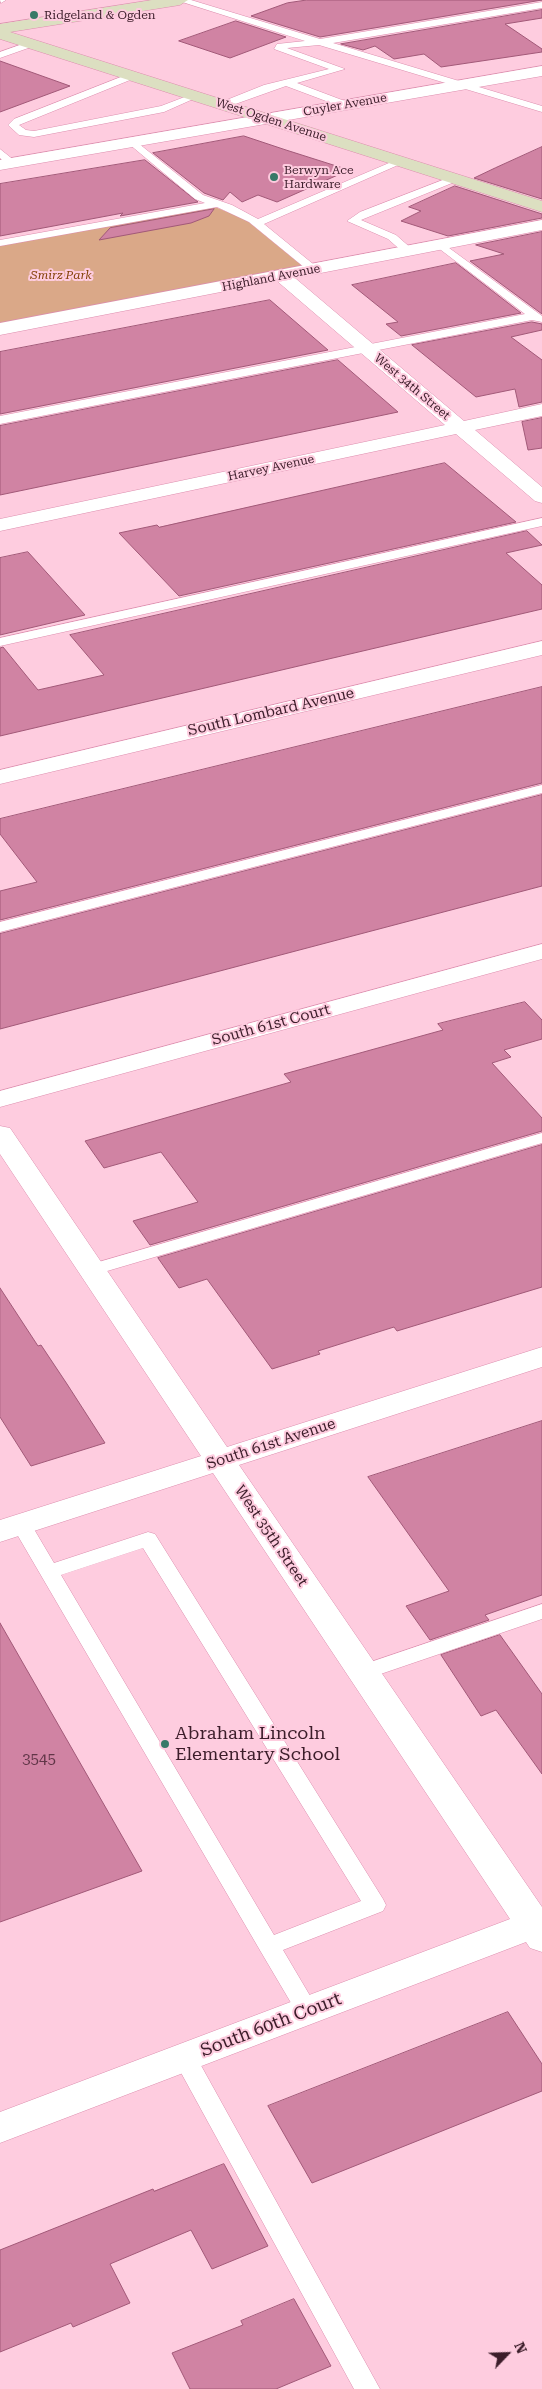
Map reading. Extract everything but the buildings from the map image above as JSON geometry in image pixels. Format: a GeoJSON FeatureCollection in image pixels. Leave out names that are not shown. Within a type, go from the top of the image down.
{"type":"FeatureCollection","features":[{"type":"Feature","properties":{"kind":"main road"},"geometry":{"type":"LineString","coordinates":[[0,28],[152,2],[180,0]]}},
{"type":"Feature","properties":{"kind":"main road","name":"West Ogden Avenue"},"geometry":{"type":"LineString","coordinates":[[0,34],[542,207]]}},
{"type":"Feature","properties":{"kind":"street","name":"Cuyler Avenue"},"geometry":{"type":"LineString","coordinates":[[4,160],[133,142],[542,71]]}},
{"type":"Feature","properties":{"kind":"street","name":"Highland Avenue"},"geometry":{"type":"LineString","coordinates":[[0,329],[542,225]]}},
{"type":"Feature","properties":{"kind":"street","name":"West 34th Street"},"geometry":{"type":"LineString","coordinates":[[282,276],[542,497]]}},
{"type":"Feature","properties":{"kind":"street","name":"Harvey Avenue"},"geometry":{"type":"LineString","coordinates":[[0,525],[542,410]]}},
{"type":"Feature","properties":{"kind":"street","name":"South Lombard Avenue"},"geometry":{"type":"LineString","coordinates":[[0,777],[542,648]]}},
{"type":"Feature","properties":{"kind":"street","name":"South 61st Court"},"geometry":{"type":"LineString","coordinates":[[0,1099],[542,951]]}},
{"type":"Feature","properties":{"kind":"street","name":"West 35th Street"},"geometry":{"type":"LineString","coordinates":[[0,1134],[363,1672],[539,1928]]}},
{"type":"Feature","properties":{"kind":"street","name":"South 61st Avenue"},"geometry":{"type":"LineString","coordinates":[[10,1527],[542,1357]]}},
{"type":"Feature","properties":{"kind":"street","name":"South 60th Court"},"geometry":{"type":"LineString","coordinates":[[0,2128],[308,2011],[539,1928]]}},
{"type":"Feature","properties":{"kind":"lane"},"geometry":{"type":"LineString","coordinates":[[180,0],[542,109]]}},
{"type":"Feature","properties":{"kind":"lane"},"geometry":{"type":"LineString","coordinates":[[223,105],[268,87],[340,69],[280,49],[281,46],[319,42],[542,5]]}},
{"type":"Feature","properties":{"kind":"lane"},"geometry":{"type":"LineString","coordinates":[[0,55],[31,44]]}},
{"type":"Feature","properties":{"kind":"lane"},"geometry":{"type":"LineString","coordinates":[[132,76],[18,121],[13,126],[23,133],[34,134],[164,108],[195,96]]}},
{"type":"Feature","properties":{"kind":"lane"},"geometry":{"type":"LineString","coordinates":[[288,82],[346,105]]}},
{"type":"Feature","properties":{"kind":"lane"},"geometry":{"type":"LineString","coordinates":[[133,142],[199,197],[241,212],[314,270]]}},
{"type":"Feature","properties":{"kind":"lane"},"geometry":{"type":"LineString","coordinates":[[257,223],[400,162]]}},
{"type":"Feature","properties":{"kind":"lane"},"geometry":{"type":"LineString","coordinates":[[408,251],[392,237],[376,228],[353,221],[364,214],[453,179]]}},
{"type":"Feature","properties":{"kind":"lane"},"geometry":{"type":"LineString","coordinates":[[0,243],[216,204]]}},
{"type":"Feature","properties":{"kind":"lane"},"geometry":{"type":"LineString","coordinates":[[441,245],[538,317]]}},
{"type":"Feature","properties":{"kind":"lane"},"geometry":{"type":"LineString","coordinates":[[0,420],[367,348],[538,317]]}},
{"type":"Feature","properties":{"kind":"lane"},"geometry":{"type":"LineString","coordinates":[[0,642],[542,522]]}},
{"type":"Feature","properties":{"kind":"lane"},"geometry":{"type":"LineString","coordinates":[[0,927],[542,789]]}},
{"type":"Feature","properties":{"kind":"lane"},"geometry":{"type":"LineString","coordinates":[[91,1270],[542,1138]]}},
{"type":"Feature","properties":{"kind":"lane"},"geometry":{"type":"LineString","coordinates":[[10,1527],[49,1572],[308,2011]]}},
{"type":"Feature","properties":{"kind":"lane"},"geometry":{"type":"LineString","coordinates":[[49,1572],[148,1539],[375,1905],[269,1946]]}},
{"type":"Feature","properties":{"kind":"lane"},"geometry":{"type":"LineString","coordinates":[[363,1672],[542,1610]]}},
{"type":"Feature","properties":{"kind":"lane"},"geometry":{"type":"LineString","coordinates":[[185,2058],[361,2387]]}},
{"type":"Feature","properties":{"kind":"green space","name":"Smirz Park"},"geometry":{"type":"Polygon","coordinates":[[[215,207],[245,219],[305,268],[0,326],[0,246],[215,207]]]}},
{"type":"Feature","properties":{"kind":"place","name":"Ridgeland & Ogden"},"geometry":{"type":"Point","coordinates":[34,15]}},
{"type":"Feature","properties":{"kind":"place","name":"Berwyn Ace Hardware"},"geometry":{"type":"Point","coordinates":[274,177]}},
{"type":"Feature","properties":{"kind":"place","name":"Abraham Lincoln Elementary School"},"geometry":{"type":"Point","coordinates":[165,1744]}}]}
